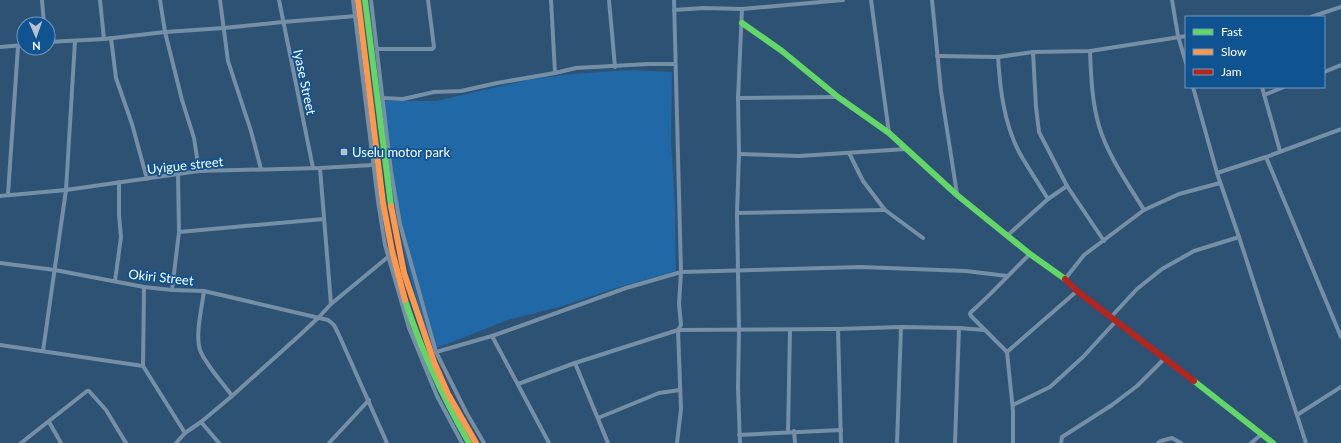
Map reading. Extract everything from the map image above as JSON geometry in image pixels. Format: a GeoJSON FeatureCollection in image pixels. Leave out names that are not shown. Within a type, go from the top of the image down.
{"type":"FeatureCollection","features":[{"type":"Feature","properties":{"kind":"main road"},"geometry":{"type":"LineString","coordinates":[[358,0],[382,196],[400,284],[424,354],[438,385],[462,426],[476,443]]}},
{"type":"Feature","properties":{"kind":"main road"},"geometry":{"type":"LineString","coordinates":[[365,0],[391,207],[404,274],[434,362],[469,443]]}},
{"type":"Feature","properties":{"kind":"main road"},"geometry":{"type":"LineString","coordinates":[[742,23],[782,51],[838,97],[889,133],[957,195],[1272,443]]}},
{"type":"Feature","properties":{"kind":"street"},"geometry":{"type":"LineString","coordinates":[[42,0],[43,16]]}},
{"type":"Feature","properties":{"kind":"street"},"geometry":{"type":"LineString","coordinates":[[100,0],[104,39]]}},
{"type":"Feature","properties":{"kind":"street"},"geometry":{"type":"LineString","coordinates":[[160,0],[165,32],[182,100],[194,138],[199,171]]}},
{"type":"Feature","properties":{"kind":"street"},"geometry":{"type":"LineString","coordinates":[[220,0],[228,61],[251,131],[261,169]]}},
{"type":"Feature","properties":{"kind":"street","name":"Iyase Street"},"geometry":{"type":"LineString","coordinates":[[279,0],[313,168]]}},
{"type":"Feature","properties":{"kind":"street"},"geometry":{"type":"LineString","coordinates":[[353,0],[373,165],[388,257],[409,328],[422,361],[437,396],[462,443]]}},
{"type":"Feature","properties":{"kind":"street"},"geometry":{"type":"LineString","coordinates":[[371,0],[391,171],[400,224],[436,352],[466,412],[484,443]]}},
{"type":"Feature","properties":{"kind":"street"},"geometry":{"type":"LineString","coordinates":[[377,48],[434,48],[428,0]]}},
{"type":"Feature","properties":{"kind":"street"},"geometry":{"type":"LineString","coordinates":[[551,0],[555,73]]}},
{"type":"Feature","properties":{"kind":"street"},"geometry":{"type":"LineString","coordinates":[[609,0],[614,67]]}},
{"type":"Feature","properties":{"kind":"street"},"geometry":{"type":"LineString","coordinates":[[674,0],[681,272],[679,304],[681,325],[678,330],[681,409],[677,443]]}},
{"type":"Feature","properties":{"kind":"street"},"geometry":{"type":"LineString","coordinates":[[674,10],[704,8],[742,9],[843,0]]}},
{"type":"Feature","properties":{"kind":"street"},"geometry":{"type":"LineString","coordinates":[[871,0],[889,133]]}},
{"type":"Feature","properties":{"kind":"street"},"geometry":{"type":"LineString","coordinates":[[932,0],[941,91],[957,195]]}},
{"type":"Feature","properties":{"kind":"street"},"geometry":{"type":"LineString","coordinates":[[1172,0],[1178,36],[1185,60]]}},
{"type":"Feature","properties":{"kind":"street"},"geometry":{"type":"LineString","coordinates":[[1315,16],[1341,7]]}},
{"type":"Feature","properties":{"kind":"street"},"geometry":{"type":"LineString","coordinates":[[740,443],[736,213],[739,154],[738,98],[742,9]]}},
{"type":"Feature","properties":{"kind":"street"},"geometry":{"type":"LineString","coordinates":[[56,42],[104,39],[165,32],[356,16]]}},
{"type":"Feature","properties":{"kind":"street"},"geometry":{"type":"LineString","coordinates":[[937,56],[998,56],[1033,52],[1090,51],[1185,36]]}},
{"type":"Feature","properties":{"kind":"street"},"geometry":{"type":"LineString","coordinates":[[111,38],[116,78],[132,124],[147,179]]}},
{"type":"Feature","properties":{"kind":"street"},"geometry":{"type":"LineString","coordinates":[[43,351],[66,190],[76,41]]}},
{"type":"Feature","properties":{"kind":"street"},"geometry":{"type":"LineString","coordinates":[[0,47],[16,46]]}},
{"type":"Feature","properties":{"kind":"street"},"geometry":{"type":"LineString","coordinates":[[1090,51],[1094,103],[1099,128],[1114,161],[1144,210]]}},
{"type":"Feature","properties":{"kind":"street"},"geometry":{"type":"LineString","coordinates":[[1033,52],[1039,132],[1066,186],[1104,241]]}},
{"type":"Feature","properties":{"kind":"street"},"geometry":{"type":"LineString","coordinates":[[8,195],[17,56]]}},
{"type":"Feature","properties":{"kind":"street"},"geometry":{"type":"LineString","coordinates":[[998,56],[1000,90],[1008,124],[1019,151],[1048,199]]}},
{"type":"Feature","properties":{"kind":"street"},"geometry":{"type":"LineString","coordinates":[[382,98],[403,99],[434,92],[461,91],[576,68],[675,64]]}},
{"type":"Feature","properties":{"kind":"street"},"geometry":{"type":"LineString","coordinates":[[1325,72],[1341,65]]}},
{"type":"Feature","properties":{"kind":"street"},"geometry":{"type":"LineString","coordinates":[[1193,88],[1220,183],[1306,443]]}},
{"type":"Feature","properties":{"kind":"street"},"geometry":{"type":"LineString","coordinates":[[1262,88],[1280,151]]}},
{"type":"Feature","properties":{"kind":"street"},"geometry":{"type":"LineString","coordinates":[[1264,95],[1282,88]]}},
{"type":"Feature","properties":{"kind":"street"},"geometry":{"type":"LineString","coordinates":[[738,98],[838,97]]}},
{"type":"Feature","properties":{"kind":"street"},"geometry":{"type":"LineString","coordinates":[[1217,173],[1266,157],[1341,129]]}},
{"type":"Feature","properties":{"kind":"street"},"geometry":{"type":"LineString","coordinates":[[739,154],[799,156],[907,149]]}},
{"type":"Feature","properties":{"kind":"street"},"geometry":{"type":"LineString","coordinates":[[849,152],[863,181],[885,210],[923,238]]}},
{"type":"Feature","properties":{"kind":"street"},"geometry":{"type":"LineString","coordinates":[[1266,157],[1341,337]]}},
{"type":"Feature","properties":{"kind":"street","name":"Uyigue street"},"geometry":{"type":"LineString","coordinates":[[0,196],[66,190],[199,171],[373,165]]}},
{"type":"Feature","properties":{"kind":"street"},"geometry":{"type":"LineString","coordinates":[[320,168],[331,304]]}},
{"type":"Feature","properties":{"kind":"street"},"geometry":{"type":"LineString","coordinates":[[172,290],[179,232],[178,174]]}},
{"type":"Feature","properties":{"kind":"street"},"geometry":{"type":"LineString","coordinates":[[115,282],[121,237],[119,182]]}},
{"type":"Feature","properties":{"kind":"street"},"geometry":{"type":"LineString","coordinates":[[1065,279],[1084,255],[1144,210],[1179,194],[1220,183]]}},
{"type":"Feature","properties":{"kind":"street"},"geometry":{"type":"LineString","coordinates":[[1008,234],[1048,199],[1066,186]]}},
{"type":"Feature","properties":{"kind":"street"},"geometry":{"type":"LineString","coordinates":[[736,213],[885,210]]}},
{"type":"Feature","properties":{"kind":"street"},"geometry":{"type":"LineString","coordinates":[[179,232],[324,219]]}},
{"type":"Feature","properties":{"kind":"street"},"geometry":{"type":"LineString","coordinates":[[1013,406],[1050,387],[1083,357],[1137,289],[1162,269],[1194,251],[1239,237]]}},
{"type":"Feature","properties":{"kind":"street"},"geometry":{"type":"LineString","coordinates":[[1013,443],[1013,406],[1007,352],[971,316],[971,312],[1030,254]]}},
{"type":"Feature","properties":{"kind":"street"},"geometry":{"type":"LineString","coordinates":[[176,443],[185,433],[201,422],[232,396],[319,317],[331,304],[388,257]]}},
{"type":"Feature","properties":{"kind":"street","name":"Okiri Street"},"geometry":{"type":"LineString","coordinates":[[0,263],[54,270],[144,287],[204,291],[319,317]]}},
{"type":"Feature","properties":{"kind":"street"},"geometry":{"type":"LineString","coordinates":[[436,352],[492,336],[626,288],[681,272],[861,268],[966,271],[1007,276]]}},
{"type":"Feature","properties":{"kind":"street"},"geometry":{"type":"LineString","coordinates":[[144,287],[143,366],[185,433]]}},
{"type":"Feature","properties":{"kind":"street"},"geometry":{"type":"LineString","coordinates":[[204,291],[199,336],[200,349],[204,358],[232,396]]}},
{"type":"Feature","properties":{"kind":"street"},"geometry":{"type":"LineString","coordinates":[[1007,352],[1077,291]]}},
{"type":"Feature","properties":{"kind":"street"},"geometry":{"type":"LineString","coordinates":[[319,317],[328,320],[334,325],[387,443]]}},
{"type":"Feature","properties":{"kind":"street"},"geometry":{"type":"LineString","coordinates":[[518,384],[575,363],[678,330],[838,330],[901,327],[984,330]]}},
{"type":"Feature","properties":{"kind":"street"},"geometry":{"type":"LineString","coordinates":[[897,443],[901,327]]}},
{"type":"Feature","properties":{"kind":"street"},"geometry":{"type":"LineString","coordinates":[[955,443],[959,328]]}},
{"type":"Feature","properties":{"kind":"street"},"geometry":{"type":"LineString","coordinates":[[788,432],[790,330]]}},
{"type":"Feature","properties":{"kind":"street"},"geometry":{"type":"LineString","coordinates":[[838,330],[841,443]]}},
{"type":"Feature","properties":{"kind":"street"},"geometry":{"type":"LineString","coordinates":[[492,336],[549,443]]}},
{"type":"Feature","properties":{"kind":"street"},"geometry":{"type":"LineString","coordinates":[[0,344],[143,366]]}},
{"type":"Feature","properties":{"kind":"street"},"geometry":{"type":"LineString","coordinates":[[1061,443],[1062,437],[1112,406],[1137,386],[1164,359]]}},
{"type":"Feature","properties":{"kind":"street"},"geometry":{"type":"LineString","coordinates":[[575,363],[608,443]]}},
{"type":"Feature","properties":{"kind":"street"},"geometry":{"type":"LineString","coordinates":[[1297,415],[1341,387]]}},
{"type":"Feature","properties":{"kind":"street"},"geometry":{"type":"LineString","coordinates":[[598,418],[659,393],[680,390]]}},
{"type":"Feature","properties":{"kind":"street"},"geometry":{"type":"LineString","coordinates":[[21,443],[87,391],[89,391],[106,410],[126,443]]}},
{"type":"Feature","properties":{"kind":"street"},"geometry":{"type":"LineString","coordinates":[[329,443],[369,400]]}},
{"type":"Feature","properties":{"kind":"street"},"geometry":{"type":"LineString","coordinates":[[49,422],[61,443]]}},
{"type":"Feature","properties":{"kind":"street"},"geometry":{"type":"LineString","coordinates":[[201,422],[220,443]]}},
{"type":"Feature","properties":{"kind":"street"},"geometry":{"type":"LineString","coordinates":[[739,435],[841,430]]}},
{"type":"Feature","properties":{"kind":"street"},"geometry":{"type":"LineString","coordinates":[[794,432],[795,443]]}},
{"type":"Feature","properties":{"kind":"street"},"geometry":{"type":"LineString","coordinates":[[1251,443],[1262,434]]}},
{"type":"Feature","properties":{"kind":"street"},"geometry":{"type":"LineString","coordinates":[[1158,443],[1172,438],[1181,443]]}},
{"type":"Feature","properties":{"kind":"shaded area"},"geometry":{"type":"Polygon","coordinates":[[[630,70],[672,72],[671,141],[675,204],[676,271],[616,288],[563,306],[508,320],[434,349],[422,318],[410,276],[388,181],[380,101],[436,101],[527,80],[571,74],[630,70]]]}},
{"type":"Feature","properties":{"kind":"traffic: fast"},"geometry":{"type":"LineString","coordinates":[[365,0],[391,206]]}},
{"type":"Feature","properties":{"kind":"traffic: fast"},"geometry":{"type":"LineString","coordinates":[[742,23],[782,51],[838,97],[889,133],[957,195],[1030,254],[1065,279]]}},
{"type":"Feature","properties":{"kind":"traffic: fast"},"geometry":{"type":"LineString","coordinates":[[405,300],[411,319],[433,373],[469,443]]}},
{"type":"Feature","properties":{"kind":"traffic: fast"},"geometry":{"type":"LineString","coordinates":[[1194,381],[1273,443]]}},
{"type":"Feature","properties":{"kind":"traffic: slow"},"geometry":{"type":"LineString","coordinates":[[358,0],[383,203],[392,251],[405,300]]}},
{"type":"Feature","properties":{"kind":"traffic: slow"},"geometry":{"type":"LineString","coordinates":[[391,206],[404,273],[434,362],[448,394],[476,443]]}},
{"type":"Feature","properties":{"kind":"traffic: jam"},"geometry":{"type":"LineString","coordinates":[[1065,279],[1077,291],[1194,381]]}},
{"type":"Feature","properties":{"kind":"place","name":"Uselu motor park"},"geometry":{"type":"Point","coordinates":[344,152]}}]}
